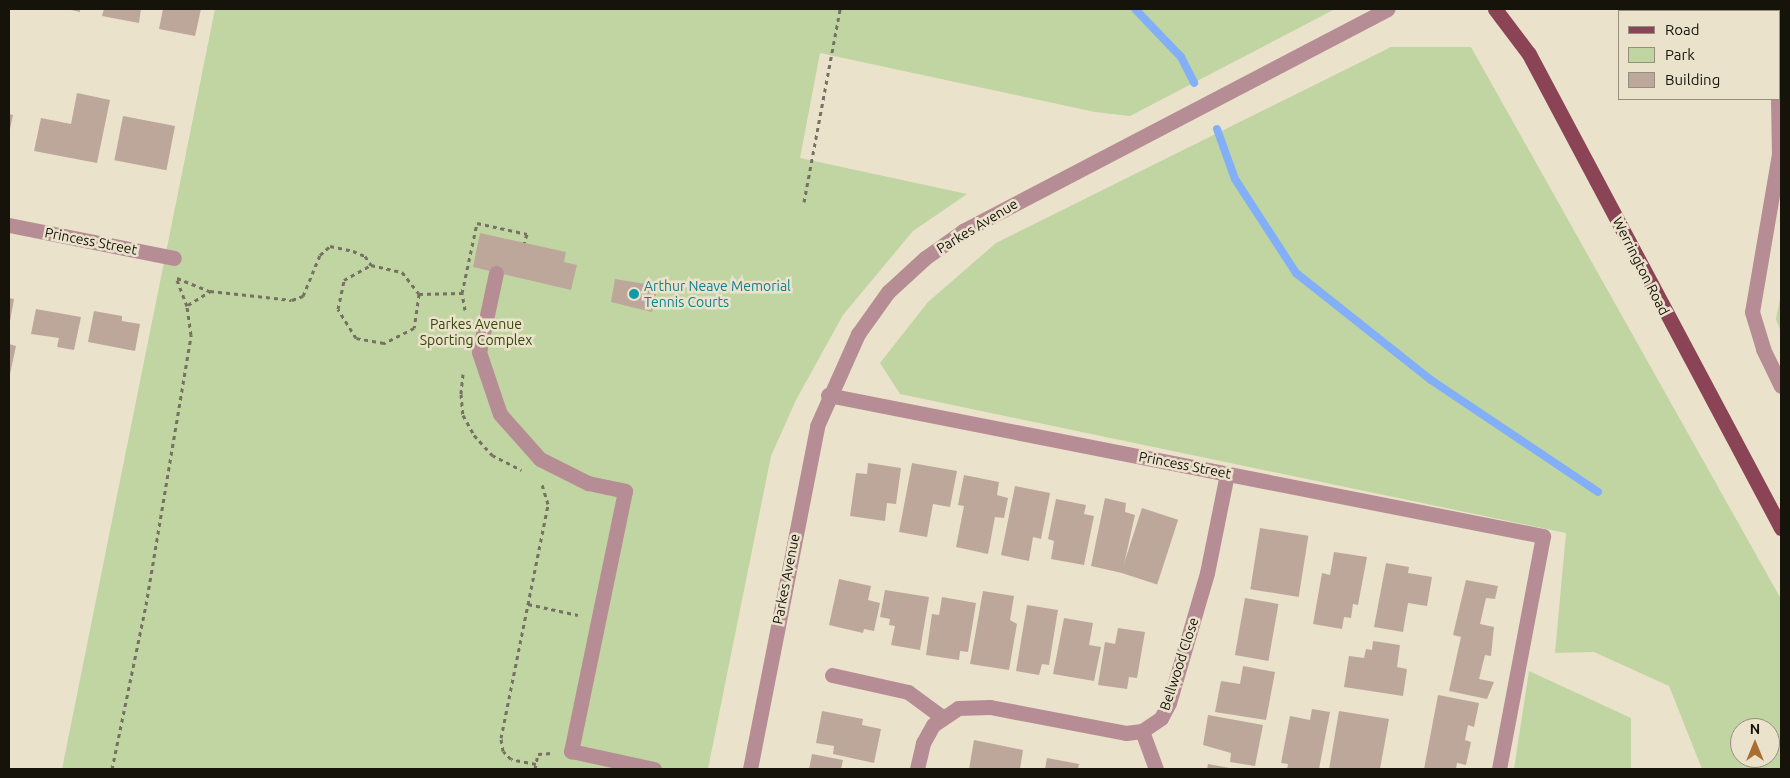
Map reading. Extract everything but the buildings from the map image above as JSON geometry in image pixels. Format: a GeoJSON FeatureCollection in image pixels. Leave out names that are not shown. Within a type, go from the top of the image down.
{"type":"FeatureCollection","features":[{"type":"Feature","properties":{"kind":"main road","name":"Werrington Road"},"geometry":{"type":"LineString","coordinates":[[1496,9],[1530,54],[1781,528]]}},
{"type":"Feature","properties":{"kind":"street","name":"Parkes Avenue"},"geometry":{"type":"LineString","coordinates":[[750,769],[808,465],[828,395],[868,318],[899,281],[942,244],[1009,206],[1387,9]]}},
{"type":"Feature","properties":{"kind":"street"},"geometry":{"type":"LineString","coordinates":[[1780,104],[1779,154],[1752,312],[1763,349],[1781,386]]}},
{"type":"Feature","properties":{"kind":"street","name":"Princess Street"},"geometry":{"type":"LineString","coordinates":[[9,225],[174,258]]}},
{"type":"Feature","properties":{"kind":"street"},"geometry":{"type":"LineString","coordinates":[[496,272],[479,352],[500,414],[540,459],[588,483],[625,491],[571,751],[654,769]]}},
{"type":"Feature","properties":{"kind":"street","name":"Princess Street"},"geometry":{"type":"LineString","coordinates":[[828,395],[1543,536],[1499,769]]}},
{"type":"Feature","properties":{"kind":"street","name":"Bellwood Close"},"geometry":{"type":"LineString","coordinates":[[1142,731],[1161,718],[1169,703],[1208,573],[1227,474]]}},
{"type":"Feature","properties":{"kind":"street"},"geometry":{"type":"LineString","coordinates":[[832,675],[908,692],[942,718]]}},
{"type":"Feature","properties":{"kind":"street"},"geometry":{"type":"LineString","coordinates":[[917,769],[923,743],[942,718],[958,708],[984,706],[1118,733],[1142,731],[1156,769]]}},
{"type":"Feature","properties":{"kind":"path"},"geometry":{"type":"LineString","coordinates":[[804,202],[840,9]]}},
{"type":"Feature","properties":{"kind":"path"},"geometry":{"type":"LineString","coordinates":[[467,318],[462,293],[477,223],[526,234],[524,243]]}},
{"type":"Feature","properties":{"kind":"path"},"geometry":{"type":"LineString","coordinates":[[176,278],[210,291],[292,300],[303,296],[320,255],[330,246],[365,256],[371,265]]}},
{"type":"Feature","properties":{"kind":"path"},"geometry":{"type":"LineString","coordinates":[[112,769],[146,605],[191,335],[188,306],[176,278],[174,258]]}},
{"type":"Feature","properties":{"kind":"path"},"geometry":{"type":"LineString","coordinates":[[371,265],[402,272],[419,294],[414,328],[384,343],[356,338],[338,309],[344,280],[371,265]]}},
{"type":"Feature","properties":{"kind":"path"},"geometry":{"type":"LineString","coordinates":[[188,306],[210,291]]}},
{"type":"Feature","properties":{"kind":"path"},"geometry":{"type":"LineString","coordinates":[[419,294],[462,293]]}},
{"type":"Feature","properties":{"kind":"path"},"geometry":{"type":"LineString","coordinates":[[464,367],[461,394],[463,415],[474,435],[492,455],[528,474]]}},
{"type":"Feature","properties":{"kind":"path"},"geometry":{"type":"LineString","coordinates":[[535,478],[542,482],[548,504],[501,738],[503,751],[511,759],[536,764]]}},
{"type":"Feature","properties":{"kind":"path"},"geometry":{"type":"LineString","coordinates":[[528,604],[597,620]]}},
{"type":"Feature","properties":{"kind":"green space","name":"Parkes Avenue Sporting Complex"},"geometry":{"type":"Polygon","coordinates":[[[215,9],[1335,9],[1130,116],[1095,112],[820,53],[800,158],[967,194],[913,231],[843,315],[796,400],[771,456],[708,769],[62,769],[215,9]]]}},
{"type":"Feature","properties":{"kind":"green space"},"geometry":{"type":"Polygon","coordinates":[[[1391,47],[1471,47],[1781,599],[1781,769],[1702,769],[1669,686],[1594,652],[1555,653],[1566,533],[900,394],[880,363],[928,302],[996,243],[1391,47]]]}},
{"type":"Feature","properties":{"kind":"green space"},"geometry":{"type":"Polygon","coordinates":[[[1781,294],[1781,332],[1776,319],[1781,294]]]}},
{"type":"Feature","properties":{"kind":"green space"},"geometry":{"type":"Polygon","coordinates":[[[1529,671],[1631,718],[1631,769],[1514,769],[1529,671]]]}},
{"type":"Feature","properties":{"kind":"waterway"},"geometry":{"type":"LineString","coordinates":[[1135,9],[1181,57],[1194,83]]}},
{"type":"Feature","properties":{"kind":"waterway"},"geometry":{"type":"LineString","coordinates":[[1217,129],[1235,179],[1296,273],[1431,380],[1598,492]]}},
{"type":"Feature","properties":{"kind":"place","name":"Arthur Neave Memorial Tennis Courts"},"geometry":{"type":"Point","coordinates":[634,294]}}]}
